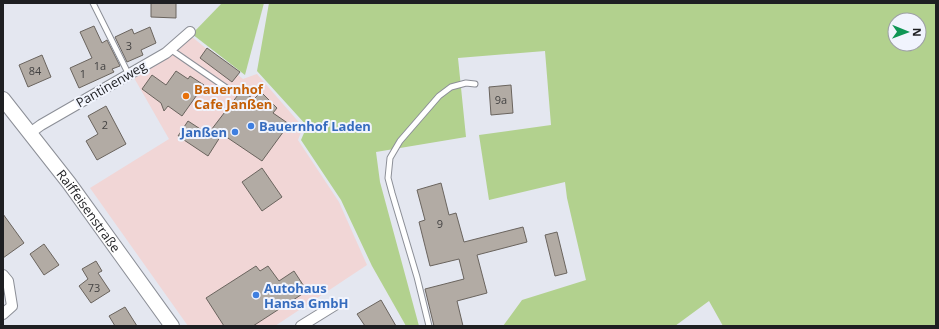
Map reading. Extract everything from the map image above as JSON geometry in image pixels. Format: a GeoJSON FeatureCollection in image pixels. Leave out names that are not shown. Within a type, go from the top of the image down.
{"type":"FeatureCollection","features":[{"type":"Feature","properties":{"kind":"street","name":"Pantinenweg"},"geometry":{"type":"LineString","coordinates":[[30,133],[41,125],[129,75],[170,49],[190,32]]}},
{"type":"Feature","properties":{"kind":"street","name":"Raiffeisenstraße"},"geometry":{"type":"LineString","coordinates":[[3,99],[69,183],[172,326]]}},
{"type":"Feature","properties":{"kind":"street"},"geometry":{"type":"LineString","coordinates":[[3,275],[8,281],[12,306],[3,314]]}},
{"type":"Feature","properties":{"kind":"street"},"geometry":{"type":"LineString","coordinates":[[301,326],[335,305]]}},
{"type":"Feature","properties":{"kind":"lane"},"geometry":{"type":"LineString","coordinates":[[92,3],[129,75]]}},
{"type":"Feature","properties":{"kind":"lane"},"geometry":{"type":"LineString","coordinates":[[170,49],[228,89]]}},
{"type":"Feature","properties":{"kind":"lane"},"geometry":{"type":"LineString","coordinates":[[430,326],[388,178],[390,158],[400,141],[439,96],[451,87],[466,83],[475,84]]}},
{"type":"Feature","properties":{"kind":"shaded area"},"geometry":{"type":"Polygon","coordinates":[[[191,36],[243,79],[257,74],[303,127],[298,140],[339,202],[367,265],[275,326],[188,326],[90,188],[169,139],[133,76],[191,36]]]}},
{"type":"Feature","properties":{"kind":"green space"},"geometry":{"type":"Polygon","coordinates":[[[222,3],[264,3],[245,75],[192,34],[222,3]]]}},
{"type":"Feature","properties":{"kind":"green space"},"geometry":{"type":"Polygon","coordinates":[[[269,3],[936,3],[936,326],[723,326],[709,301],[675,326],[503,326],[522,300],[586,280],[567,198],[565,182],[489,200],[479,135],[551,125],[545,51],[458,58],[466,137],[376,152],[380,182],[419,326],[406,326],[372,266],[341,200],[301,140],[307,126],[257,71],[269,3]]]}},
{"type":"Feature","properties":{"kind":"building"},"geometry":{"type":"Polygon","coordinates":[[[151,3],[176,3],[176,18],[151,17],[151,3]]]}},
{"type":"Feature","properties":{"kind":"building"},"geometry":{"type":"Polygon","coordinates":[[[94,26],[102,43],[107,40],[120,66],[112,69],[114,72],[79,88],[70,68],[92,58],[80,32],[94,26]]]}},
{"type":"Feature","properties":{"kind":"building"},"geometry":{"type":"Polygon","coordinates":[[[150,27],[156,43],[141,50],[143,55],[127,62],[115,37],[132,29],[134,34],[150,27]]]}},
{"type":"Feature","properties":{"kind":"building"},"geometry":{"type":"Polygon","coordinates":[[[207,48],[240,72],[232,82],[200,58],[207,48]]]}},
{"type":"Feature","properties":{"kind":"building"},"geometry":{"type":"Polygon","coordinates":[[[42,55],[51,77],[28,87],[19,65],[42,55]]]}},
{"type":"Feature","properties":{"kind":"building"},"geometry":{"type":"Polygon","coordinates":[[[176,71],[188,79],[190,76],[204,85],[182,116],[168,106],[164,111],[161,103],[142,89],[152,75],[166,85],[176,71]]]}},
{"type":"Feature","properties":{"kind":"building"},"geometry":{"type":"Polygon","coordinates":[[[511,85],[513,113],[491,115],[489,87],[511,85]]]}},
{"type":"Feature","properties":{"kind":"building","name":"Bauernhof Laden"},"geometry":{"type":"Polygon","coordinates":[[[241,91],[254,99],[261,92],[277,108],[273,113],[289,124],[262,161],[222,134],[208,156],[178,136],[188,121],[208,134],[241,91]]]}},
{"type":"Feature","properties":{"kind":"building"},"geometry":{"type":"Polygon","coordinates":[[[106,106],[126,144],[97,160],[86,141],[98,134],[88,116],[106,106]]]}},
{"type":"Feature","properties":{"kind":"building"},"geometry":{"type":"Polygon","coordinates":[[[262,168],[282,197],[262,211],[242,182],[262,168]]]}},
{"type":"Feature","properties":{"kind":"building"},"geometry":{"type":"Polygon","coordinates":[[[441,183],[449,215],[456,213],[464,242],[523,227],[527,242],[477,255],[487,293],[457,301],[463,326],[434,326],[425,289],[464,279],[459,259],[430,266],[419,222],[425,220],[417,190],[441,183]]]}},
{"type":"Feature","properties":{"kind":"building"},"geometry":{"type":"Polygon","coordinates":[[[3,214],[24,243],[3,258],[3,214]]]}},
{"type":"Feature","properties":{"kind":"building"},"geometry":{"type":"Polygon","coordinates":[[[557,232],[567,273],[555,276],[545,235],[557,232]]]}},
{"type":"Feature","properties":{"kind":"building"},"geometry":{"type":"Polygon","coordinates":[[[44,244],[59,265],[44,275],[30,254],[44,244]]]}},
{"type":"Feature","properties":{"kind":"building"},"geometry":{"type":"Polygon","coordinates":[[[96,261],[102,271],[98,273],[110,291],[91,303],[79,286],[88,279],[82,269],[96,261]]]}},
{"type":"Feature","properties":{"kind":"building","name":"Autohaus Hansa GmbH"},"geometry":{"type":"Polygon","coordinates":[[[256,266],[260,271],[268,266],[279,281],[294,271],[307,291],[253,326],[224,326],[206,298],[256,266]]]}},
{"type":"Feature","properties":{"kind":"building"},"geometry":{"type":"Polygon","coordinates":[[[381,300],[396,326],[365,326],[357,314],[381,300]]]}},
{"type":"Feature","properties":{"kind":"building"},"geometry":{"type":"Polygon","coordinates":[[[125,307],[137,326],[115,326],[109,316],[125,307]]]}},
{"type":"Feature","properties":{"kind":"place","name":"Bauernhof Cafe Janßen"},"geometry":{"type":"Point","coordinates":[186,96]}},
{"type":"Feature","properties":{"kind":"place","name":"Bauernhof Laden"},"geometry":{"type":"Point","coordinates":[251,126]}},
{"type":"Feature","properties":{"kind":"place","name":"Janßen"},"geometry":{"type":"Point","coordinates":[235,132]}},
{"type":"Feature","properties":{"kind":"place","name":"Autohaus Hansa GmbH"},"geometry":{"type":"Point","coordinates":[256,295]}}]}
